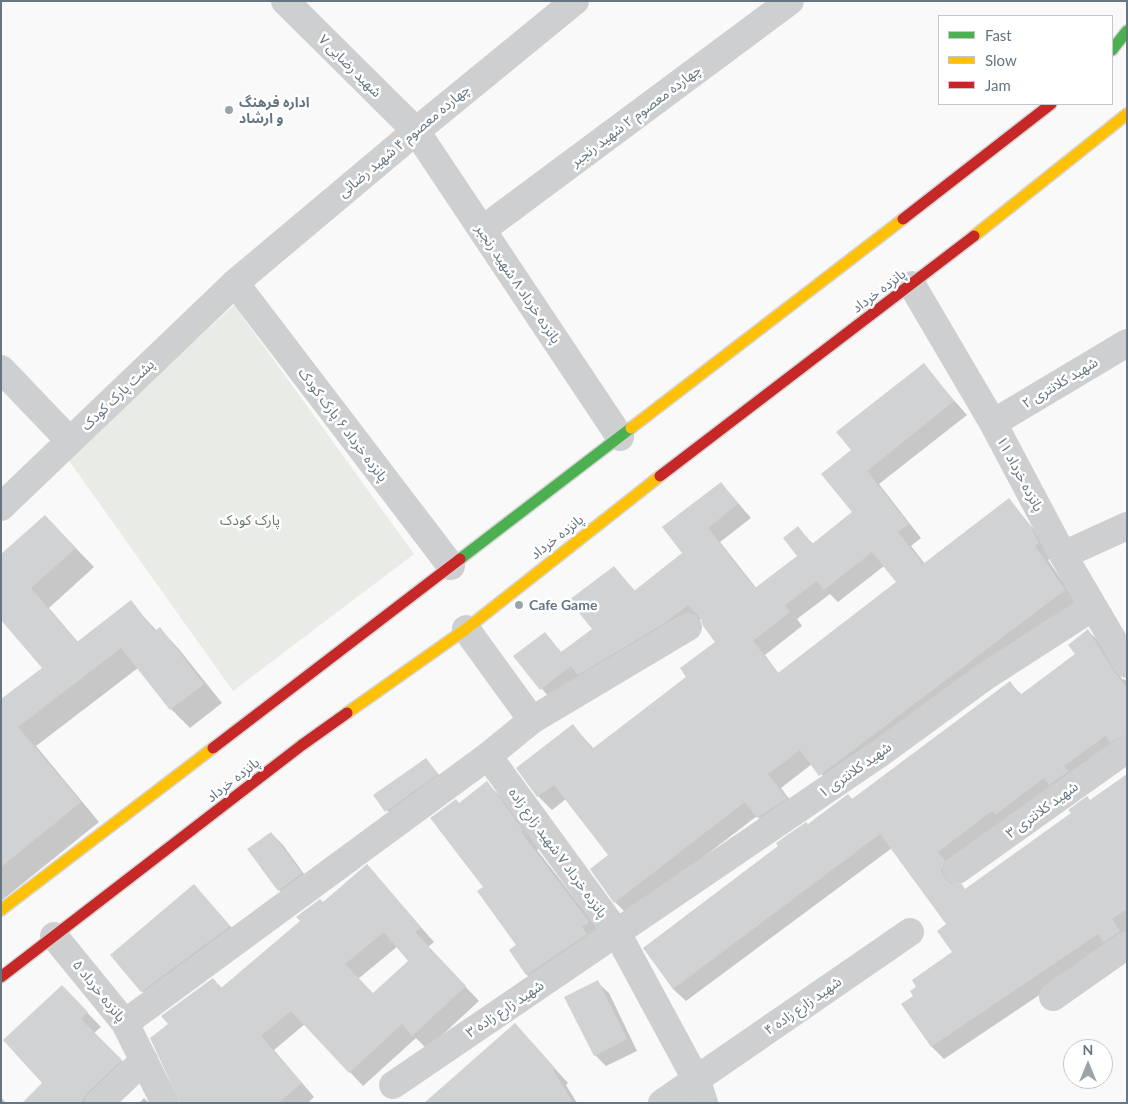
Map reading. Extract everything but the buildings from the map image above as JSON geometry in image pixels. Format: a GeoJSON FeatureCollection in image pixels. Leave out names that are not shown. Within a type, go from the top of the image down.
{"type":"FeatureCollection","features":[{"type":"Feature","properties":{"kind":"main road"},"geometry":{"type":"LineString","coordinates":[[1118,45],[1127,31]]}},
{"type":"Feature","properties":{"kind":"main road"},"geometry":{"type":"LineString","coordinates":[[1,910],[620,437],[1050,105]]}},
{"type":"Feature","properties":{"kind":"main road","name":"پانزده خرداد"},"geometry":{"type":"LineString","coordinates":[[1,977],[302,746],[466,629],[664,472],[912,286],[1127,114]]}},
{"type":"Feature","properties":{"kind":"street","name":"شهید رضایی ۷"},"geometry":{"type":"LineString","coordinates":[[285,1],[416,131]]}},
{"type":"Feature","properties":{"kind":"street","name":"چهارده معصوم ۴ شهید رضائی"},"geometry":{"type":"LineString","coordinates":[[235,283],[575,1]]}},
{"type":"Feature","properties":{"kind":"street","name":"چهارده معصوم ۲ شهید رنجبر"},"geometry":{"type":"LineString","coordinates":[[482,230],[790,1]]}},
{"type":"Feature","properties":{"kind":"street","name":"پانزده خرداد ۸ شهید رنجبر"},"geometry":{"type":"LineString","coordinates":[[416,131],[620,437]]}},
{"type":"Feature","properties":{"kind":"street","name":"پشت پارک کودک"},"geometry":{"type":"LineString","coordinates":[[1,507],[235,283]]}},
{"type":"Feature","properties":{"kind":"street","name":"پانزده خرداد ۶ پارک کودک"},"geometry":{"type":"LineString","coordinates":[[235,283],[451,566]]}},
{"type":"Feature","properties":{"kind":"street","name":"پانزده خرداد ۱۱"},"geometry":{"type":"LineString","coordinates":[[912,286],[993,423],[1063,556],[1126,662]]}},
{"type":"Feature","properties":{"kind":"street","name":"شهید کلانتری ۲"},"geometry":{"type":"LineString","coordinates":[[993,423],[1127,343]]}},
{"type":"Feature","properties":{"kind":"street"},"geometry":{"type":"LineString","coordinates":[[1,369],[70,441]]}},
{"type":"Feature","properties":{"kind":"street"},"geometry":{"type":"LineString","coordinates":[[1063,556],[1127,526]]}},
{"type":"Feature","properties":{"kind":"street","name":"شهید کلانتری ۱"},"geometry":{"type":"LineString","coordinates":[[617,933],[879,754],[986,676],[1094,607]]}},
{"type":"Feature","properties":{"kind":"street"},"geometry":{"type":"LineString","coordinates":[[125,1023],[488,756],[532,720],[688,627]]}},
{"type":"Feature","properties":{"kind":"street"},"geometry":{"type":"LineString","coordinates":[[466,629],[532,720]]}},
{"type":"Feature","properties":{"kind":"street","name":"شهید کلانتری ۳"},"geometry":{"type":"LineString","coordinates":[[958,870],[1127,749]]}},
{"type":"Feature","properties":{"kind":"street","name":"پانزده خرداد ۷ شهید زارع زاده"},"geometry":{"type":"LineString","coordinates":[[488,756],[617,933],[700,1092]]}},
{"type":"Feature","properties":{"kind":"street","name":"شهید زارع زاده ۴"},"geometry":{"type":"LineString","coordinates":[[662,1103],[700,1092],[910,932]]}},
{"type":"Feature","properties":{"kind":"street","name":"شهید زارع زاده ۳"},"geometry":{"type":"LineString","coordinates":[[393,1085],[617,933]]}},
{"type":"Feature","properties":{"kind":"street","name":"پانزده خرداد ۵"},"geometry":{"type":"LineString","coordinates":[[54,936],[125,1023],[165,1103]]}},
{"type":"Feature","properties":{"kind":"street"},"geometry":{"type":"LineString","coordinates":[[1053,997],[1127,945]]}},
{"type":"Feature","properties":{"kind":"street"},"geometry":{"type":"LineString","coordinates":[[99,1103],[144,1060]]}},
{"type":"Feature","properties":{"kind":"green space","name":"پارک کودک"},"geometry":{"type":"Polygon","coordinates":[[[234,305],[414,554],[233,691],[67,458],[234,305]]]}},
{"type":"Feature","properties":{"kind":"traffic: fast"},"geometry":{"type":"LineString","coordinates":[[1113,49],[1127,31]]}},
{"type":"Feature","properties":{"kind":"traffic: fast"},"geometry":{"type":"LineString","coordinates":[[460,559],[631,428]]}},
{"type":"Feature","properties":{"kind":"traffic: slow"},"geometry":{"type":"LineString","coordinates":[[974,236],[1127,114]]}},
{"type":"Feature","properties":{"kind":"traffic: slow"},"geometry":{"type":"LineString","coordinates":[[631,428],[903,219]]}},
{"type":"Feature","properties":{"kind":"traffic: slow"},"geometry":{"type":"LineString","coordinates":[[347,713],[466,629],[660,476]]}},
{"type":"Feature","properties":{"kind":"traffic: slow"},"geometry":{"type":"LineString","coordinates":[[1,910],[213,748]]}},
{"type":"Feature","properties":{"kind":"traffic: jam"},"geometry":{"type":"LineString","coordinates":[[903,219],[1050,105]]}},
{"type":"Feature","properties":{"kind":"traffic: jam"},"geometry":{"type":"LineString","coordinates":[[660,476],[974,236]]}},
{"type":"Feature","properties":{"kind":"traffic: jam"},"geometry":{"type":"LineString","coordinates":[[213,748],[460,559]]}},
{"type":"Feature","properties":{"kind":"traffic: jam"},"geometry":{"type":"LineString","coordinates":[[1,977],[302,745],[347,713]]}},
{"type":"Feature","properties":{"kind":"place","name":"اداره فرهنگ و ارشاد"},"geometry":{"type":"Point","coordinates":[229,110]}},
{"type":"Feature","properties":{"kind":"place","name":"Cafe Game"},"geometry":{"type":"Point","coordinates":[519,605]}}]}
